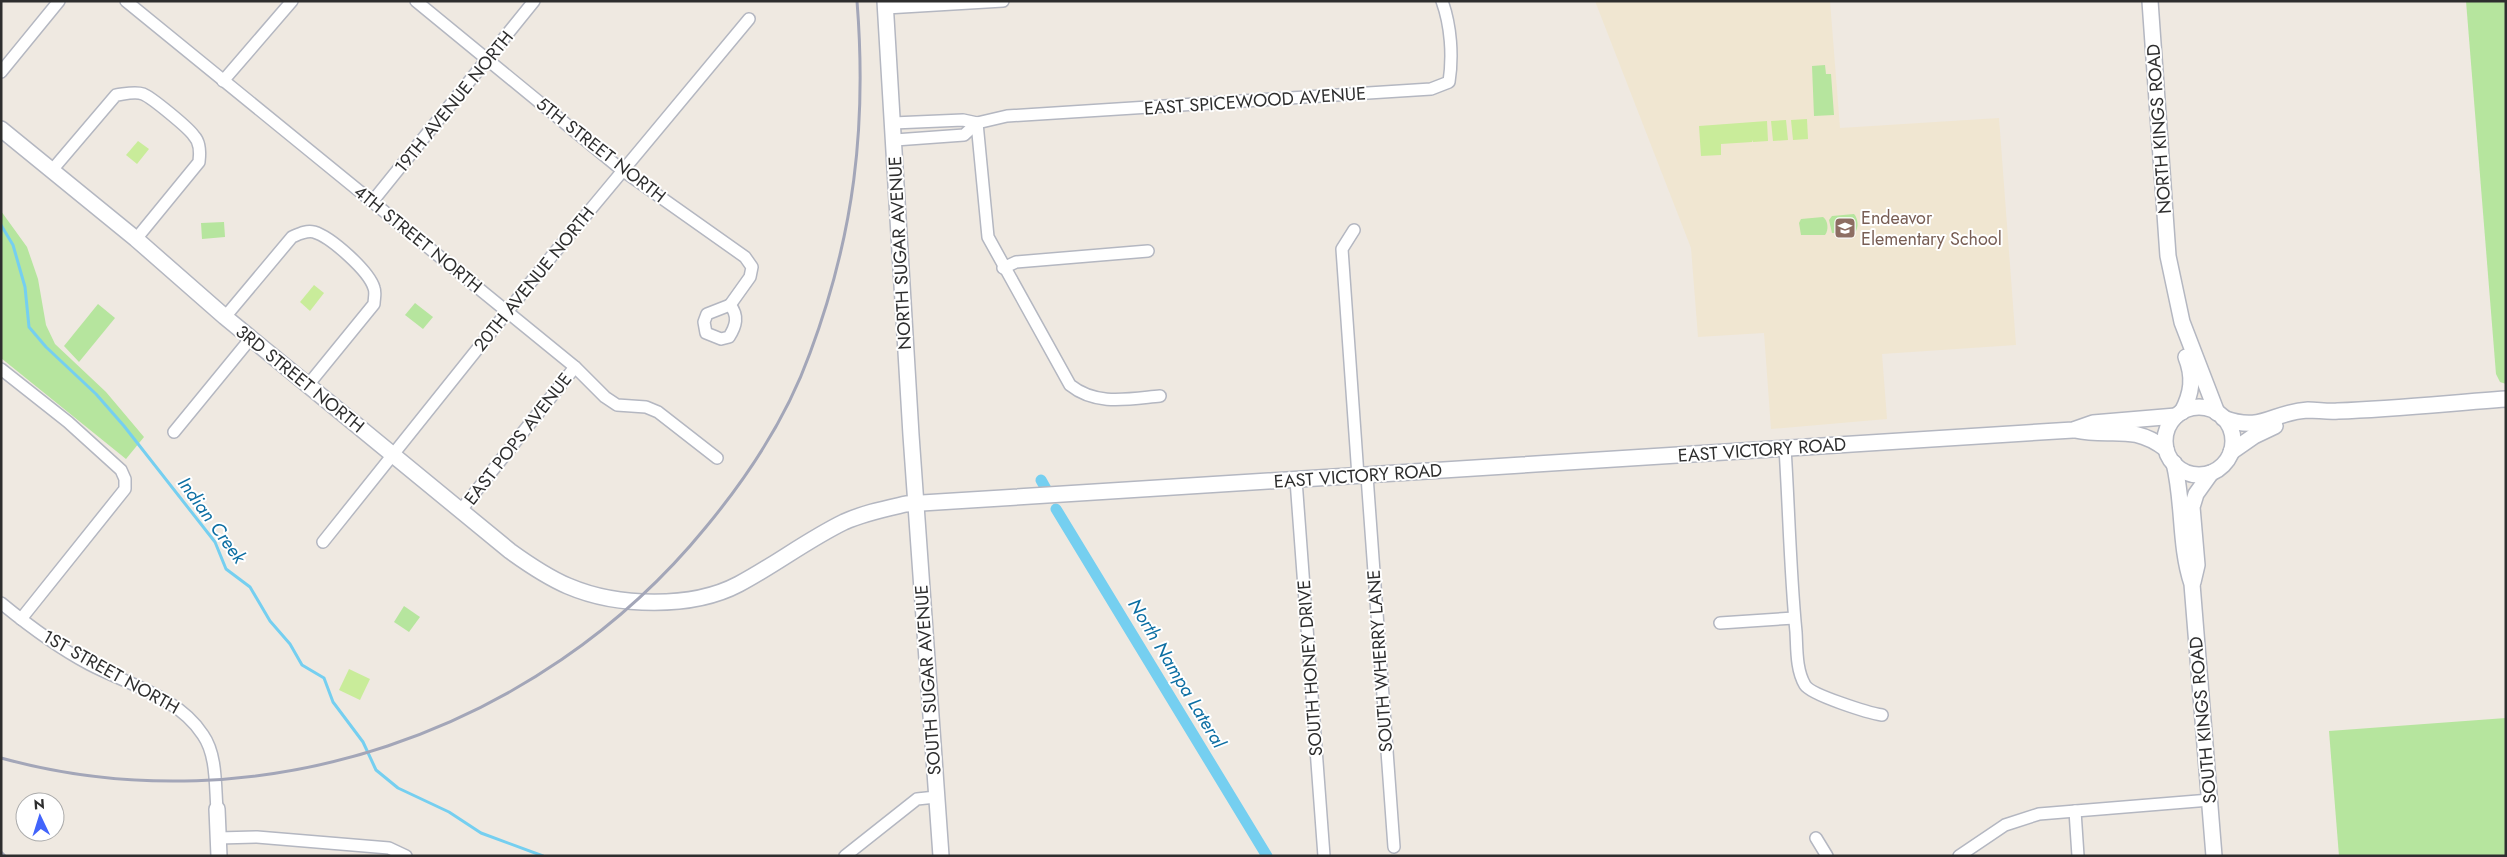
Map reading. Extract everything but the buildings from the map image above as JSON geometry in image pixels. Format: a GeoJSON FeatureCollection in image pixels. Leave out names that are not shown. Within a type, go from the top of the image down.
{"type":"FeatureCollection","features":[{"type":"Feature","properties":{"kind":"street"},"geometry":{"type":"LineString","coordinates":[[1,72],[59,1]]}},
{"type":"Feature","properties":{"kind":"street","name":"4TH STREET NORTH"},"geometry":{"type":"LineString","coordinates":[[126,1],[575,367],[617,406],[646,407],[658,412],[717,458]]}},
{"type":"Feature","properties":{"kind":"street"},"geometry":{"type":"LineString","coordinates":[[223,81],[292,1]]}},
{"type":"Feature","properties":{"kind":"street","name":"5TH STREET NORTH"},"geometry":{"type":"LineString","coordinates":[[416,1],[622,170],[745,257],[752,267],[750,277],[730,305]]}},
{"type":"Feature","properties":{"kind":"street","name":"19TH AVENUE NORTH"},"geometry":{"type":"LineString","coordinates":[[372,202],[534,1]]}},
{"type":"Feature","properties":{"kind":"street"},"geometry":{"type":"LineString","coordinates":[[886,5],[1003,1]]}},
{"type":"Feature","properties":{"kind":"street","name":"EAST SPICEWOOD AVENUE"},"geometry":{"type":"LineString","coordinates":[[893,124],[963,120],[978,123],[1007,116],[1431,89],[1449,82],[1452,65],[1447,16],[1442,1]]}},
{"type":"Feature","properties":{"kind":"street","name":"NORTH KINGS ROAD"},"geometry":{"type":"LineString","coordinates":[[2150,1],[2168,256],[2182,322],[2220,415]]}},
{"type":"Feature","properties":{"kind":"street","name":"NORTH SUGAR AVENUE"},"geometry":{"type":"LineString","coordinates":[[886,5],[916,504]]}},
{"type":"Feature","properties":{"kind":"street","name":"20TH AVENUE NORTH"},"geometry":{"type":"LineString","coordinates":[[322,542],[622,170],[749,19]]}},
{"type":"Feature","properties":{"kind":"street"},"geometry":{"type":"LineString","coordinates":[[53,169],[116,95],[144,94],[175,119],[195,137],[200,153],[199,162],[136,239]]}},
{"type":"Feature","properties":{"kind":"street"},"geometry":{"type":"LineString","coordinates":[[978,123],[988,237],[1003,268],[1070,385],[1081,394],[1097,400],[1160,396]]}},
{"type":"Feature","properties":{"kind":"street","name":"EAST SPICEWOOD AVENUE"},"geometry":{"type":"LineString","coordinates":[[895,140],[964,135],[978,123]]}},
{"type":"Feature","properties":{"kind":"street","name":"3RD STREET NORTH"},"geometry":{"type":"LineString","coordinates":[[1,129],[53,169],[225,317],[510,551],[550,578],[570,587],[617,599],[664,602]]}},
{"type":"Feature","properties":{"kind":"street","name":"SOUTH WHERRY LANE"},"geometry":{"type":"LineString","coordinates":[[1354,230],[1342,249],[1394,847]]}},
{"type":"Feature","properties":{"kind":"street"},"geometry":{"type":"LineString","coordinates":[[225,317],[292,237],[305,231],[315,232],[331,242],[371,280],[375,290],[374,304],[308,385]]}},
{"type":"Feature","properties":{"kind":"street"},"geometry":{"type":"LineString","coordinates":[[1003,268],[1016,262],[1148,251]]}},
{"type":"Feature","properties":{"kind":"street","name":"NORTH KINGS ROAD"},"geometry":{"type":"LineString","coordinates":[[2168,256],[2166,279],[2169,309],[2189,364],[2192,380],[2190,396],[2179,414]]}},
{"type":"Feature","properties":{"kind":"street"},"geometry":{"type":"LineString","coordinates":[[174,432],[251,338]]}},
{"type":"Feature","properties":{"kind":"street","name":"EAST POPS AVENUE"},"geometry":{"type":"LineString","coordinates":[[462,510],[575,367]]}},
{"type":"Feature","properties":{"kind":"street"},"geometry":{"type":"LineString","coordinates":[[1,369],[68,422],[121,470],[125,479],[125,489],[21,619]]}},
{"type":"Feature","properties":{"kind":"street"},"geometry":{"type":"LineString","coordinates":[[2220,415],[2232,434],[2231,452],[2227,460],[2211,473],[2190,474],[2174,463],[2166,449],[2167,431],[2179,414],[2200,407],[2220,415],[2237,423],[2251,424],[2295,412],[2337,412],[2506,399]]}},
{"type":"Feature","properties":{"kind":"street"},"geometry":{"type":"LineString","coordinates":[[2231,452],[2254,436],[2277,425],[2337,412]]}},
{"type":"Feature","properties":{"kind":"street","name":"EAST VICTORY ROAD"},"geometry":{"type":"LineString","coordinates":[[2073,430],[2093,423],[2179,414]]}},
{"type":"Feature","properties":{"kind":"street","name":"EAST VICTORY ROAD"},"geometry":{"type":"LineString","coordinates":[[664,602],[701,597],[737,585],[845,522],[876,510],[916,504],[2073,430],[2094,434],[2133,432],[2144,435],[2166,449]]}},
{"type":"Feature","properties":{"kind":"street"},"geometry":{"type":"LineString","coordinates":[[1785,448],[1794,618],[1800,673],[1805,686],[1813,692],[1869,713],[1882,715]]}},
{"type":"Feature","properties":{"kind":"street","name":"SOUTH KINGS ROAD"},"geometry":{"type":"LineString","coordinates":[[2174,463],[2180,490],[2186,565],[2192,584],[2214,856]]}},
{"type":"Feature","properties":{"kind":"street","name":"SOUTH KINGS ROAD"},"geometry":{"type":"LineString","coordinates":[[2192,584],[2196,565],[2192,507],[2196,494],[2211,473]]}},
{"type":"Feature","properties":{"kind":"street","name":"SOUTH HONEY DRIVE"},"geometry":{"type":"LineString","coordinates":[[1296,480],[1324,856]]}},
{"type":"Feature","properties":{"kind":"street","name":"SOUTH SUGAR AVENUE"},"geometry":{"type":"LineString","coordinates":[[916,504],[940,856]]}},
{"type":"Feature","properties":{"kind":"street","name":"1ST STREET NORTH"},"geometry":{"type":"LineString","coordinates":[[1,603],[54,644],[88,664],[182,710],[204,736],[213,765],[217,809]]}},
{"type":"Feature","properties":{"kind":"street"},"geometry":{"type":"LineString","coordinates":[[1720,623],[1794,618]]}},
{"type":"Feature","properties":{"kind":"street"},"geometry":{"type":"LineString","coordinates":[[845,856],[917,799],[936,797]]}},
{"type":"Feature","properties":{"kind":"street"},"geometry":{"type":"LineString","coordinates":[[1959,856],[2005,825],[2021,818],[2039,814],[2210,800]]}},
{"type":"Feature","properties":{"kind":"street"},"geometry":{"type":"LineString","coordinates":[[217,809],[218,856]]}},
{"type":"Feature","properties":{"kind":"street"},"geometry":{"type":"LineString","coordinates":[[2074,811],[2078,856]]}},
{"type":"Feature","properties":{"kind":"street"},"geometry":{"type":"LineString","coordinates":[[218,838],[257,837],[389,848],[406,856]]}},
{"type":"Feature","properties":{"kind":"street"},"geometry":{"type":"LineString","coordinates":[[1816,838],[1827,856]]}},
{"type":"Feature","properties":{"kind":"shaded area","name":"Endeavor Elementary School"},"geometry":{"type":"Polygon","coordinates":[[[1595,1],[1830,1],[1840,128],[1999,118],[2016,345],[1882,354],[1887,419],[1771,429],[1764,333],[1698,337],[1691,248],[1595,1]]]}},
{"type":"Feature","properties":{"kind":"green space"},"geometry":{"type":"Polygon","coordinates":[[[2466,1],[2506,1],[2506,384],[2500,382],[2496,374],[2466,1]]]}},
{"type":"Feature","properties":{"kind":"green space"},"geometry":{"type":"Polygon","coordinates":[[[1825,65],[1826,74],[1831,74],[1834,115],[1814,116],[1812,66],[1825,65]]]}},
{"type":"Feature","properties":{"kind":"green space"},"geometry":{"type":"Polygon","coordinates":[[[1807,119],[1808,139],[1793,140],[1791,120],[1807,119]]]}},
{"type":"Feature","properties":{"kind":"green space"},"geometry":{"type":"Polygon","coordinates":[[[1786,120],[1788,140],[1773,141],[1771,121],[1786,120]]]}},
{"type":"Feature","properties":{"kind":"green space"},"geometry":{"type":"Polygon","coordinates":[[[1767,121],[1768,141],[1753,142],[1752,140],[1752,142],[1721,144],[1721,155],[1701,156],[1699,126],[1767,121]]]}},
{"type":"Feature","properties":{"kind":"green space"},"geometry":{"type":"Polygon","coordinates":[[[138,141],[149,149],[137,164],[126,155],[138,141]]]}},
{"type":"Feature","properties":{"kind":"green space"},"geometry":{"type":"Polygon","coordinates":[[[1,211],[27,247],[38,279],[46,325],[55,344],[106,392],[144,437],[126,459],[1,358],[1,211]]]}},
{"type":"Feature","properties":{"kind":"green space"},"geometry":{"type":"Polygon","coordinates":[[[1854,214],[1858,223],[1855,232],[1832,233],[1829,220],[1832,216],[1854,214]]]}},
{"type":"Feature","properties":{"kind":"green space"},"geometry":{"type":"Polygon","coordinates":[[[1823,217],[1827,225],[1825,235],[1801,235],[1799,223],[1801,219],[1823,217]]]}},
{"type":"Feature","properties":{"kind":"green space"},"geometry":{"type":"Polygon","coordinates":[[[224,222],[225,237],[202,239],[201,223],[224,222]]]}},
{"type":"Feature","properties":{"kind":"green space"},"geometry":{"type":"Polygon","coordinates":[[[314,285],[324,293],[310,311],[300,302],[314,285]]]}},
{"type":"Feature","properties":{"kind":"green space"},"geometry":{"type":"Polygon","coordinates":[[[415,303],[433,317],[423,329],[405,315],[415,303]]]}},
{"type":"Feature","properties":{"kind":"green space"},"geometry":{"type":"Polygon","coordinates":[[[98,304],[115,318],[79,362],[64,346],[98,304]]]}},
{"type":"Feature","properties":{"kind":"green space"},"geometry":{"type":"Polygon","coordinates":[[[404,606],[420,617],[409,632],[394,622],[404,606]]]}},
{"type":"Feature","properties":{"kind":"green space"},"geometry":{"type":"Polygon","coordinates":[[[349,669],[370,679],[360,700],[339,690],[349,669]]]}},
{"type":"Feature","properties":{"kind":"green space"},"geometry":{"type":"Polygon","coordinates":[[[2506,718],[2506,856],[2339,856],[2329,731],[2506,718]]]}},
{"type":"Feature","properties":{"kind":"waterway","name":"Indian Creek"},"geometry":{"type":"LineString","coordinates":[[1,225],[13,245],[25,287],[29,327],[46,347],[96,394],[124,426],[215,542],[226,569],[250,587],[270,621],[290,644],[302,665],[324,678],[333,702],[363,742],[376,770],[398,788],[449,812],[481,833],[543,856]]}},
{"type":"Feature","properties":{"kind":"waterway","name":"North Nampa Lateral"},"geometry":{"type":"LineString","coordinates":[[1041,480],[1046,489]]}},
{"type":"Feature","properties":{"kind":"waterway","name":"North Nampa Lateral"},"geometry":{"type":"LineString","coordinates":[[1056,509],[1267,856]]}},
{"type":"Feature","properties":{"kind":"railway"},"geometry":{"type":"LineString","coordinates":[[1,758],[99,777],[197,781],[293,770],[388,746],[478,709],[562,660],[638,599],[706,527],[752,466],[790,400],[810,353],[837,266],[854,180],[860,93],[857,1]]}},
{"type":"Feature","properties":{"kind":"railway"},"geometry":{"type":"LineString","coordinates":[[1,852],[5,856]]}},
{"type":"Feature","properties":{"kind":"place","name":"Endeavor Elementary School"},"geometry":{"type":"Point","coordinates":[1845,228]}}]}
